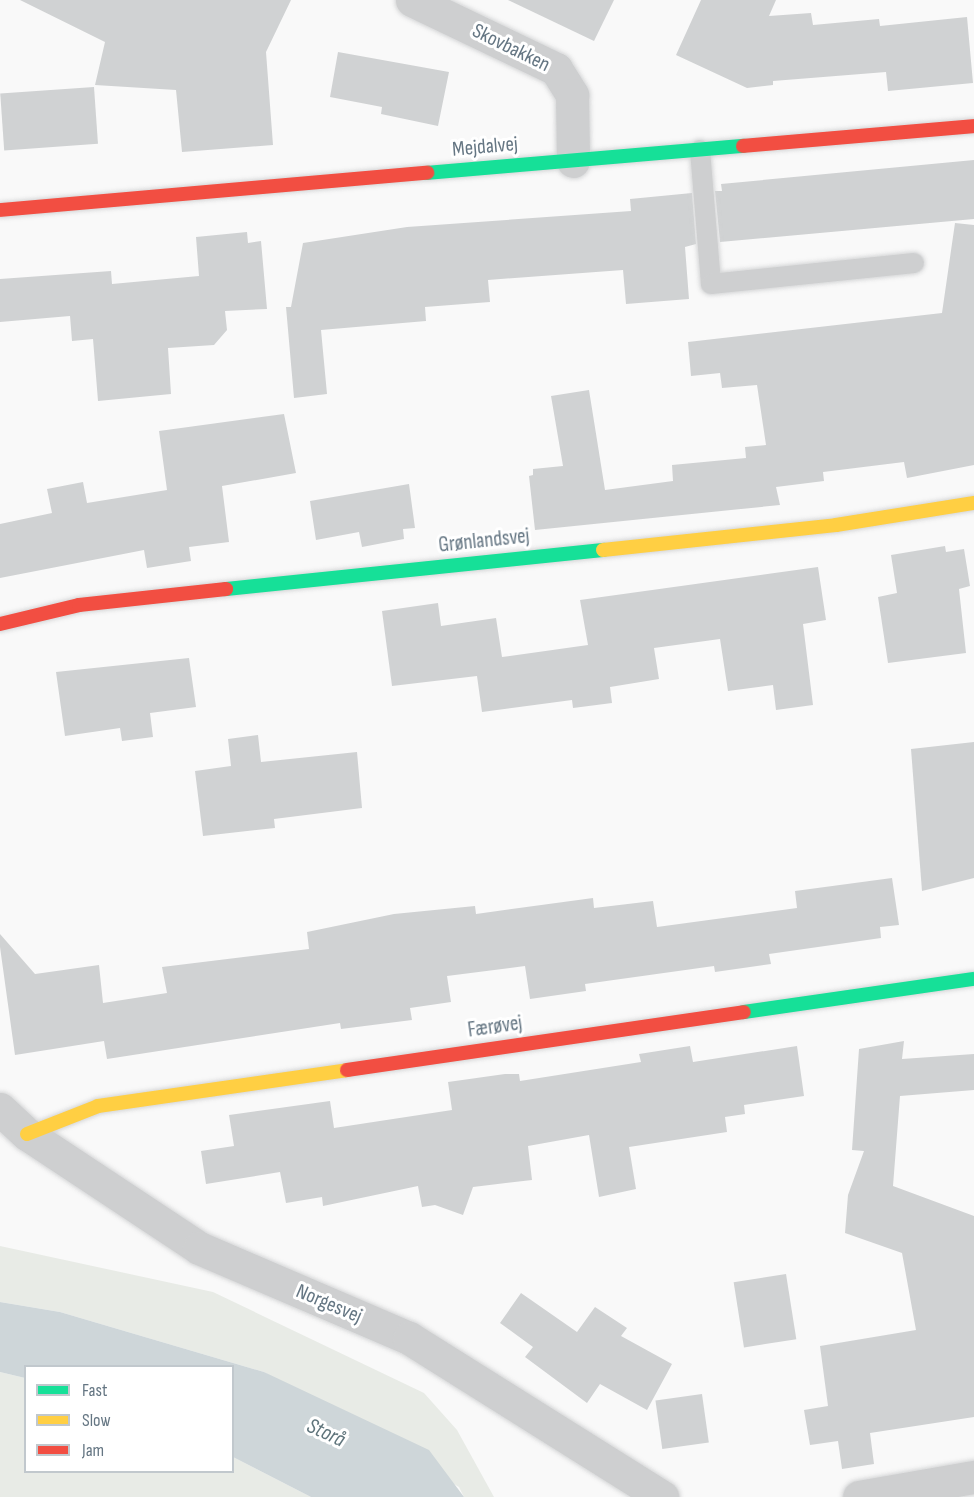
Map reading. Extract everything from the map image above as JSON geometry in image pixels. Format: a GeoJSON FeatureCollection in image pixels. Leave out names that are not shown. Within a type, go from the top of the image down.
{"type":"FeatureCollection","features":[{"type":"Feature","properties":{"kind":"street","name":"Skovbakken"},"geometry":{"type":"LineString","coordinates":[[412,0],[556,69],[572,95],[573,161]]}},
{"type":"Feature","properties":{"kind":"street","name":"Mejdalvej"},"geometry":{"type":"LineString","coordinates":[[0,210],[974,126]]}},
{"type":"Feature","properties":{"kind":"street","name":"Grønlandsvej"},"geometry":{"type":"LineString","coordinates":[[0,624],[79,605],[836,525],[974,503]]}},
{"type":"Feature","properties":{"kind":"street","name":"Færøvej"},"geometry":{"type":"LineString","coordinates":[[27,1134],[98,1106],[974,979]]}},
{"type":"Feature","properties":{"kind":"street","name":"Norgesvej"},"geometry":{"type":"LineString","coordinates":[[0,1109],[27,1134],[199,1248],[409,1338],[662,1497]]}},
{"type":"Feature","properties":{"kind":"street"},"geometry":{"type":"LineString","coordinates":[[859,1497],[974,1477]]}},
{"type":"Feature","properties":{"kind":"lane"},"geometry":{"type":"LineString","coordinates":[[700,150],[711,284],[914,263]]}},
{"type":"Feature","properties":{"kind":"shaded area"},"geometry":{"type":"Polygon","coordinates":[[[0,1246],[213,1292],[424,1393],[457,1430],[494,1497],[464,1497],[459,1487],[264,1372],[60,1312],[0,1302],[0,1246]]]}},
{"type":"Feature","properties":{"kind":"shaded area"},"geometry":{"type":"Polygon","coordinates":[[[0,1372],[24,1378],[24,1473],[234,1473],[234,1458],[311,1497],[0,1497],[0,1372]]]}},
{"type":"Feature","properties":{"kind":"water","name":"Storå"},"geometry":{"type":"Polygon","coordinates":[[[0,1302],[60,1312],[264,1372],[429,1450],[464,1497],[311,1497],[234,1458],[234,1365],[24,1365],[24,1378],[0,1372],[0,1302]]]}},
{"type":"Feature","properties":{"kind":"building"},"geometry":{"type":"Polygon","coordinates":[[[20,0],[291,0],[266,52],[273,145],[182,152],[176,90],[95,85],[105,42],[20,0]]]}},
{"type":"Feature","properties":{"kind":"building"},"geometry":{"type":"Polygon","coordinates":[[[508,0],[614,0],[594,41],[508,0]]]}},
{"type":"Feature","properties":{"kind":"building"},"geometry":{"type":"Polygon","coordinates":[[[701,0],[776,0],[769,16],[811,13],[813,25],[879,19],[880,26],[967,17],[973,83],[888,91],[886,72],[773,81],[773,85],[747,88],[676,55],[701,0]]]}},
{"type":"Feature","properties":{"kind":"building"},"geometry":{"type":"Polygon","coordinates":[[[338,52],[449,72],[438,126],[381,114],[382,107],[330,97],[338,52]]]}},
{"type":"Feature","properties":{"kind":"building"},"geometry":{"type":"Polygon","coordinates":[[[94,87],[98,144],[4,150],[0,94],[94,87]]]}},
{"type":"Feature","properties":{"kind":"building"},"geometry":{"type":"Polygon","coordinates":[[[974,160],[974,219],[720,242],[715,191],[722,191],[721,184],[974,160]]]}},
{"type":"Feature","properties":{"kind":"building"},"geometry":{"type":"Polygon","coordinates":[[[692,193],[696,244],[685,247],[689,299],[626,304],[623,270],[488,280],[490,302],[425,307],[426,321],[321,330],[327,394],[294,398],[286,307],[291,307],[303,243],[407,227],[631,211],[630,199],[692,193]]]}},
{"type":"Feature","properties":{"kind":"building"},"geometry":{"type":"Polygon","coordinates":[[[955,223],[974,225],[974,465],[907,478],[904,462],[823,472],[824,481],[776,487],[780,505],[535,530],[529,476],[533,475],[533,469],[563,466],[551,396],[589,390],[605,490],[673,481],[672,465],[746,458],[745,447],[766,445],[757,385],[722,388],[720,373],[691,376],[688,342],[942,313],[955,223]]]}},
{"type":"Feature","properties":{"kind":"building"},"geometry":{"type":"Polygon","coordinates":[[[247,232],[248,243],[261,241],[267,309],[225,311],[227,330],[214,345],[168,348],[171,394],[98,401],[93,339],[72,341],[70,316],[0,322],[0,279],[111,271],[112,284],[199,276],[196,237],[247,232]]]}},
{"type":"Feature","properties":{"kind":"building"},"geometry":{"type":"Polygon","coordinates":[[[284,414],[296,473],[222,486],[229,542],[189,547],[191,561],[147,568],[144,550],[0,578],[0,524],[52,513],[47,489],[83,482],[87,503],[167,490],[159,431],[284,414]]]}},
{"type":"Feature","properties":{"kind":"building"},"geometry":{"type":"Polygon","coordinates":[[[409,484],[415,528],[403,529],[404,539],[362,547],[359,532],[316,540],[310,501],[409,484]]]}},
{"type":"Feature","properties":{"kind":"building"},"geometry":{"type":"Polygon","coordinates":[[[945,546],[946,552],[964,549],[970,586],[959,589],[966,653],[888,663],[878,597],[897,593],[891,555],[945,546]]]}},
{"type":"Feature","properties":{"kind":"building"},"geometry":{"type":"Polygon","coordinates":[[[818,567],[826,620],[803,624],[813,705],[776,710],[773,685],[728,691],[720,639],[654,648],[659,679],[610,687],[612,703],[573,708],[572,700],[482,712],[477,676],[392,686],[382,611],[438,603],[441,626],[496,618],[502,657],[588,645],[580,600],[818,567]]]}},
{"type":"Feature","properties":{"kind":"building"},"geometry":{"type":"Polygon","coordinates":[[[189,658],[196,707],[150,713],[153,737],[122,741],[120,728],[65,736],[56,672],[189,658]]]}},
{"type":"Feature","properties":{"kind":"building"},"geometry":{"type":"Polygon","coordinates":[[[258,735],[261,762],[357,752],[362,808],[274,819],[275,828],[203,836],[195,771],[231,766],[228,739],[258,735]]]}},
{"type":"Feature","properties":{"kind":"building"},"geometry":{"type":"Polygon","coordinates":[[[974,742],[974,878],[922,891],[911,749],[974,742]]]}},
{"type":"Feature","properties":{"kind":"building"},"geometry":{"type":"Polygon","coordinates":[[[892,878],[899,925],[880,927],[881,938],[769,954],[771,964],[715,972],[714,966],[585,984],[586,991],[530,999],[525,966],[447,976],[451,1002],[410,1008],[412,1020],[341,1029],[340,1023],[107,1059],[104,1041],[15,1055],[0,934],[35,974],[99,965],[103,1003],[167,993],[162,967],[309,949],[307,932],[394,914],[475,906],[476,914],[593,898],[594,908],[653,901],[657,927],[797,908],[795,891],[892,878]]]}},
{"type":"Feature","properties":{"kind":"building"},"geometry":{"type":"Polygon","coordinates":[[[904,1041],[902,1059],[974,1054],[974,1090],[900,1096],[893,1186],[974,1216],[974,1417],[870,1433],[874,1464],[842,1469],[838,1441],[810,1445],[804,1410],[828,1406],[820,1346],[916,1330],[902,1253],[845,1233],[848,1195],[864,1151],[852,1150],[859,1049],[904,1041]]]}},
{"type":"Feature","properties":{"kind":"building"},"geometry":{"type":"Polygon","coordinates":[[[690,1046],[693,1062],[797,1046],[804,1096],[744,1105],[745,1114],[725,1117],[727,1132],[629,1147],[636,1189],[599,1197],[589,1135],[528,1146],[532,1180],[473,1187],[463,1215],[435,1205],[422,1207],[418,1186],[323,1206],[322,1197],[286,1203],[280,1172],[206,1184],[201,1151],[234,1146],[229,1115],[330,1101],[334,1128],[452,1110],[448,1082],[505,1074],[519,1074],[520,1081],[641,1062],[639,1054],[690,1046]]]}},
{"type":"Feature","properties":{"kind":"building"},"geometry":{"type":"Polygon","coordinates":[[[786,1274],[796,1339],[744,1347],[734,1282],[786,1274]]]}},
{"type":"Feature","properties":{"kind":"building"},"geometry":{"type":"Polygon","coordinates":[[[521,1293],[577,1332],[595,1307],[627,1328],[621,1336],[672,1364],[647,1410],[600,1384],[587,1403],[525,1357],[533,1347],[500,1323],[521,1293]]]}},
{"type":"Feature","properties":{"kind":"building"},"geometry":{"type":"Polygon","coordinates":[[[702,1394],[709,1443],[662,1449],[655,1401],[702,1394]]]}},
{"type":"Feature","properties":{"kind":"traffic: fast"},"geometry":{"type":"LineString","coordinates":[[427,173],[743,146]]}},
{"type":"Feature","properties":{"kind":"traffic: fast"},"geometry":{"type":"LineString","coordinates":[[226,589],[603,550]]}},
{"type":"Feature","properties":{"kind":"traffic: fast"},"geometry":{"type":"LineString","coordinates":[[744,1012],[974,979]]}},
{"type":"Feature","properties":{"kind":"traffic: slow"},"geometry":{"type":"LineString","coordinates":[[603,550],[836,525],[974,503]]}},
{"type":"Feature","properties":{"kind":"traffic: slow"},"geometry":{"type":"LineString","coordinates":[[27,1134],[98,1106],[347,1070]]}},
{"type":"Feature","properties":{"kind":"traffic: jam"},"geometry":{"type":"LineString","coordinates":[[743,146],[974,126]]}},
{"type":"Feature","properties":{"kind":"traffic: jam"},"geometry":{"type":"LineString","coordinates":[[0,210],[427,173]]}},
{"type":"Feature","properties":{"kind":"traffic: jam"},"geometry":{"type":"LineString","coordinates":[[0,624],[79,605],[226,589]]}},
{"type":"Feature","properties":{"kind":"traffic: jam"},"geometry":{"type":"LineString","coordinates":[[347,1070],[744,1012]]}}]}
